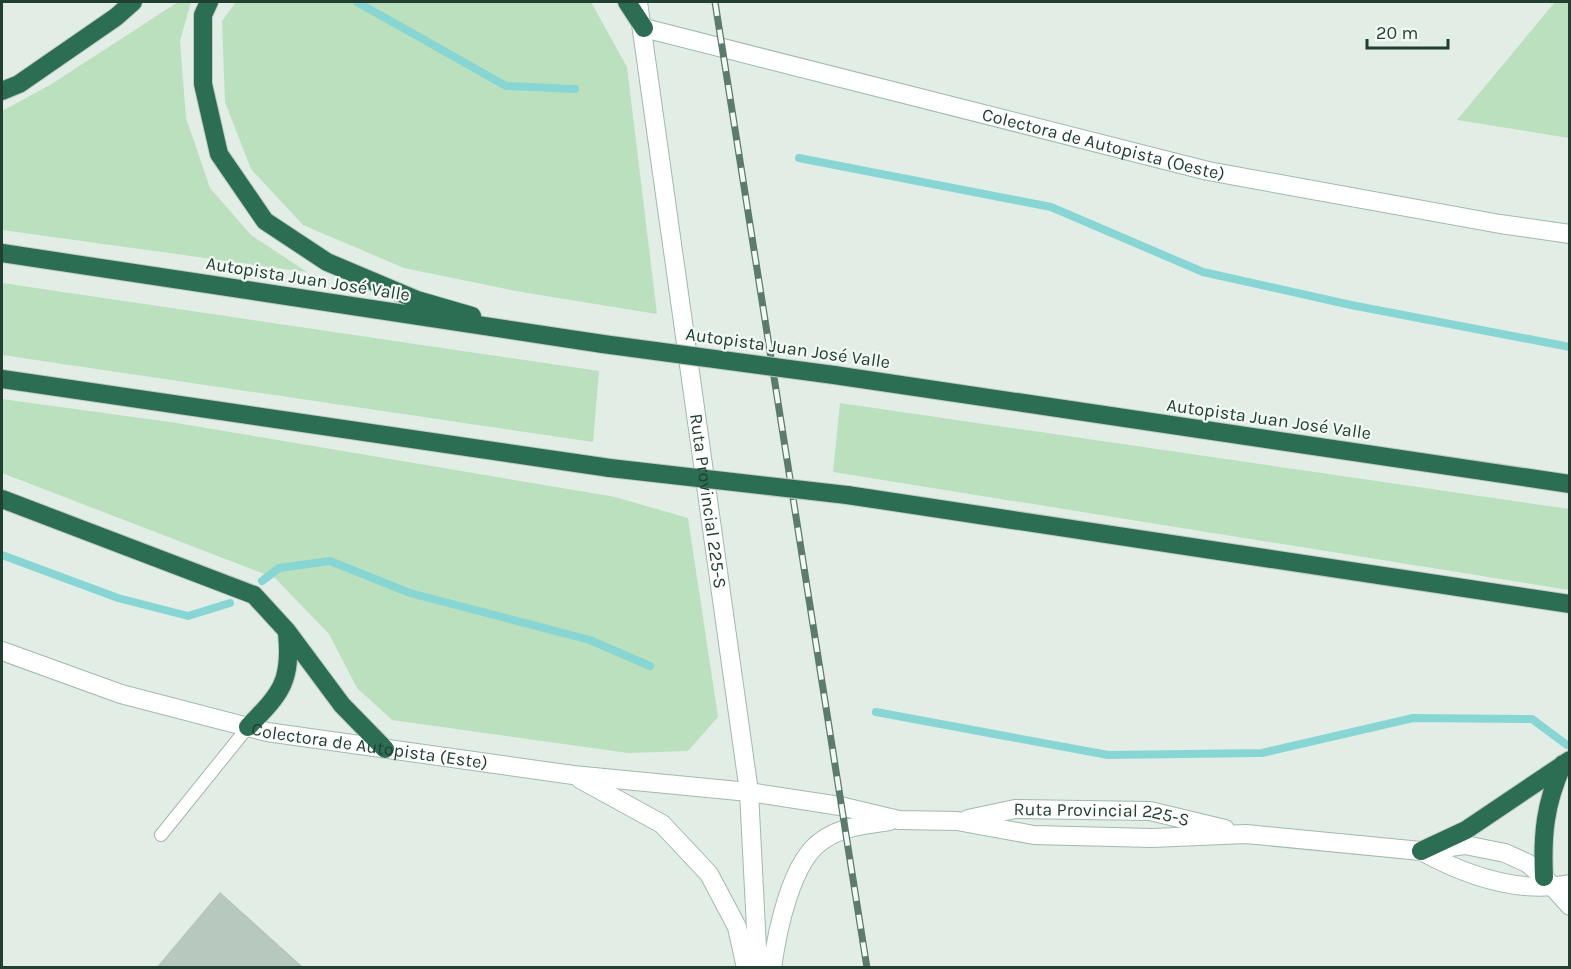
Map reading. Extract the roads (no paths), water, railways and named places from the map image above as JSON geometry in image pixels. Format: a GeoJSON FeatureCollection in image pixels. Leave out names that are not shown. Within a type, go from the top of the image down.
{"type":"FeatureCollection","features":[{"type":"Feature","properties":{"kind":"highway"},"geometry":{"type":"LineString","coordinates":[[2,91],[19,84],[116,17],[133,2]]}},
{"type":"Feature","properties":{"kind":"highway"},"geometry":{"type":"LineString","coordinates":[[209,2],[203,15],[203,84],[219,154],[265,220],[327,262],[417,300],[543,336]]}},
{"type":"Feature","properties":{"kind":"highway"},"geometry":{"type":"LineString","coordinates":[[627,2],[644,28]]}},
{"type":"Feature","properties":{"kind":"highway","name":"Autopista Juan José Valle"},"geometry":{"type":"LineString","coordinates":[[2,254],[543,336],[834,375],[1569,484]]}},
{"type":"Feature","properties":{"kind":"highway"},"geometry":{"type":"LineString","coordinates":[[2,379],[609,468],[848,495],[1569,604]]}},
{"type":"Feature","properties":{"kind":"highway"},"geometry":{"type":"LineString","coordinates":[[2,499],[254,595],[287,631],[342,705],[385,748]]}},
{"type":"Feature","properties":{"kind":"highway"},"geometry":{"type":"LineString","coordinates":[[248,727],[277,697],[290,662],[287,631]]}},
{"type":"Feature","properties":{"kind":"highway"},"geometry":{"type":"LineString","coordinates":[[1421,851],[1466,830],[1567,761]]}},
{"type":"Feature","properties":{"kind":"highway"},"geometry":{"type":"LineString","coordinates":[[1556,883],[1543,854],[1548,804],[1567,761]]}},
{"type":"Feature","properties":{"kind":"main road","name":"Ruta Provincial 225-S"},"geometry":{"type":"LineString","coordinates":[[638,2],[644,28],[749,792],[840,807],[899,820],[957,821],[1034,835],[1152,838],[1246,834]]}},
{"type":"Feature","properties":{"kind":"main road","name":"Colectora de Autopista (Oeste)"},"geometry":{"type":"LineString","coordinates":[[644,28],[1208,171],[1500,224],[1569,234]]}},
{"type":"Feature","properties":{"kind":"main road","name":"Colectora de Autopista (Este)"},"geometry":{"type":"LineString","coordinates":[[2,651],[121,694],[248,727],[573,776],[749,792]]}},
{"type":"Feature","properties":{"kind":"main road"},"geometry":{"type":"LineString","coordinates":[[573,776],[662,825],[709,874],[737,927],[746,968]]}},
{"type":"Feature","properties":{"kind":"main road"},"geometry":{"type":"LineString","coordinates":[[749,792],[758,968]]}},
{"type":"Feature","properties":{"kind":"main road","name":"Ruta Provincial 225-S"},"geometry":{"type":"LineString","coordinates":[[957,821],[1015,809],[1150,811],[1246,834],[1421,851],[1465,845],[1505,853],[1527,863],[1556,883]]}},
{"type":"Feature","properties":{"kind":"main road"},"geometry":{"type":"LineString","coordinates":[[772,968],[794,876],[821,840],[845,829],[899,820]]}},
{"type":"Feature","properties":{"kind":"main road","name":"Ruta Provincial 225-S"},"geometry":{"type":"LineString","coordinates":[[1421,851],[1463,871],[1516,885],[1556,883]]}},
{"type":"Feature","properties":{"kind":"main road"},"geometry":{"type":"LineString","coordinates":[[1556,883],[1569,906]]}},
{"type":"Feature","properties":{"kind":"lane"},"geometry":{"type":"LineString","coordinates":[[160,835],[248,727]]}},
{"type":"Feature","properties":{"kind":"waterway"},"geometry":{"type":"LineString","coordinates":[[357,2],[506,86],[575,89]]}},
{"type":"Feature","properties":{"kind":"waterway"},"geometry":{"type":"LineString","coordinates":[[799,158],[1051,207],[1203,272],[1351,305],[1570,347]]}},
{"type":"Feature","properties":{"kind":"waterway"},"geometry":{"type":"LineString","coordinates":[[2,555],[118,598],[188,616],[230,603]]}},
{"type":"Feature","properties":{"kind":"waterway"},"geometry":{"type":"LineString","coordinates":[[262,581],[279,568],[330,561],[410,593],[590,640],[650,666]]}},
{"type":"Feature","properties":{"kind":"waterway"},"geometry":{"type":"LineString","coordinates":[[876,712],[1108,755],[1262,753],[1413,718],[1532,719],[1567,745]]}},
{"type":"Feature","properties":{"kind":"railway"},"geometry":{"type":"LineString","coordinates":[[715,2],[867,968]]}}]}
